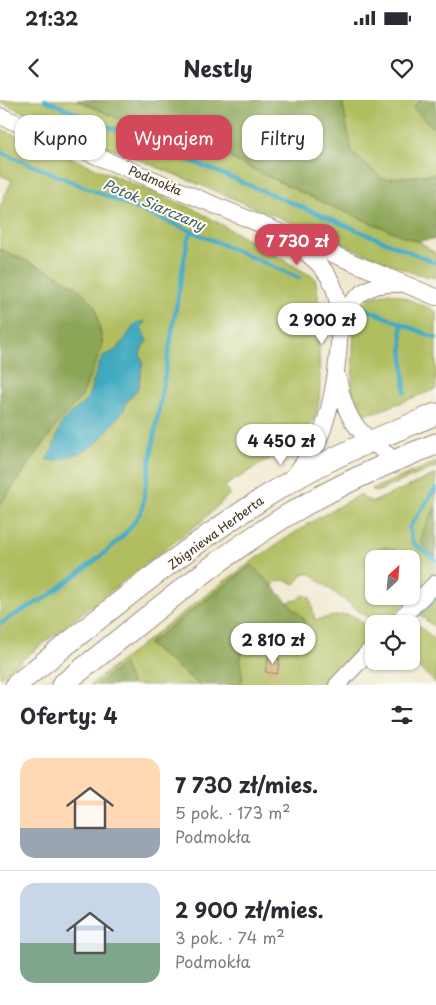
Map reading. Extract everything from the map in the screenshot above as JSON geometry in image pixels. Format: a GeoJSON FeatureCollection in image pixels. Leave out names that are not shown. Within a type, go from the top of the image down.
{"type":"FeatureCollection","features":[{"type":"Feature","properties":{"kind":"main road","name":"Zbigniewa Herberta"},"geometry":{"type":"LineString","coordinates":[[16,685],[214,532],[289,483],[346,452],[436,414]]}},
{"type":"Feature","properties":{"kind":"main road","name":"Zbigniewa Herberta"},"geometry":{"type":"LineString","coordinates":[[62,685],[231,553],[265,529],[331,490],[394,460],[436,444]]}},
{"type":"Feature","properties":{"kind":"street","name":"Podmokła"},"geometry":{"type":"LineString","coordinates":[[0,116],[436,297]]}},
{"type":"Feature","properties":{"kind":"street","name":"Podmokła"},"geometry":{"type":"LineString","coordinates":[[282,234],[310,256],[330,280],[338,299],[339,317],[337,373],[323,430],[289,483]]}},
{"type":"Feature","properties":{"kind":"street"},"geometry":{"type":"LineString","coordinates":[[339,317],[364,289],[384,283],[408,285]]}},
{"type":"Feature","properties":{"kind":"street"},"geometry":{"type":"LineString","coordinates":[[337,373],[346,411],[360,432],[394,460]]}},
{"type":"Feature","properties":{"kind":"street"},"geometry":{"type":"LineString","coordinates":[[404,615],[436,583]]}},
{"type":"Feature","properties":{"kind":"street"},"geometry":{"type":"LineString","coordinates":[[337,685],[365,655]]}},
{"type":"Feature","properties":{"kind":"green space"},"geometry":{"type":"Polygon","coordinates":[[[0,100],[77,100],[116,117],[116,150],[106,146],[106,115],[31,115],[0,102],[0,100]]]}},
{"type":"Feature","properties":{"kind":"green space"},"geometry":{"type":"Polygon","coordinates":[[[77,100],[342,100],[352,153],[383,179],[436,174],[436,239],[415,241],[328,205],[232,159],[232,115],[116,115],[116,117],[77,100]]]}},
{"type":"Feature","properties":{"kind":"green space"},"geometry":{"type":"Polygon","coordinates":[[[342,100],[420,100],[413,108],[436,131],[436,174],[383,179],[352,153],[342,100]]]}},
{"type":"Feature","properties":{"kind":"green space"},"geometry":{"type":"Polygon","coordinates":[[[420,100],[436,100],[436,131],[413,108],[420,100]]]}},
{"type":"Feature","properties":{"kind":"green space"},"geometry":{"type":"Polygon","coordinates":[[[1,129],[15,135],[15,160],[76,160],[194,209],[315,278],[319,305],[320,386],[319,404],[314,420],[299,438],[225,486],[230,494],[203,520],[0,677],[0,505],[61,419],[82,396],[55,274],[0,249],[0,207],[12,180],[0,175],[1,129]]]}},
{"type":"Feature","properties":{"kind":"green space"},"geometry":{"type":"Polygon","coordinates":[[[232,159],[328,205],[419,241],[436,254],[436,278],[413,273],[140,160],[232,159]]]}},
{"type":"Feature","properties":{"kind":"green space"},"geometry":{"type":"Polygon","coordinates":[[[0,249],[55,274],[77,287],[95,305],[103,345],[82,396],[61,419],[0,505],[0,249]]]}},
{"type":"Feature","properties":{"kind":"green space"},"geometry":{"type":"Polygon","coordinates":[[[389,293],[436,311],[436,389],[376,412],[358,414],[353,405],[352,392],[354,315],[364,302],[389,293]]]}},
{"type":"Feature","properties":{"kind":"green space"},"geometry":{"type":"Polygon","coordinates":[[[436,462],[436,467],[376,492],[372,489],[436,462]]]}},
{"type":"Feature","properties":{"kind":"green space"},"geometry":{"type":"Polygon","coordinates":[[[436,474],[436,506],[423,531],[428,550],[436,556],[436,568],[434,570],[436,573],[420,588],[420,550],[365,550],[365,605],[403,605],[392,615],[365,616],[312,574],[304,573],[295,584],[283,580],[275,582],[273,587],[251,565],[148,644],[200,685],[132,685],[123,664],[96,685],[90,685],[188,608],[255,559],[325,514],[361,494],[363,498],[373,502],[436,474]]]}},
{"type":"Feature","properties":{"kind":"green space"},"geometry":{"type":"Polygon","coordinates":[[[436,506],[436,556],[421,542],[423,531],[436,506]]]}},
{"type":"Feature","properties":{"kind":"green space"},"geometry":{"type":"Polygon","coordinates":[[[386,547],[395,550],[375,550],[386,547]]]}},
{"type":"Feature","properties":{"kind":"green space"},"geometry":{"type":"Polygon","coordinates":[[[252,565],[306,621],[294,631],[265,632],[253,636],[241,656],[241,685],[200,685],[148,644],[252,565]]]}},
{"type":"Feature","properties":{"kind":"green space"},"geometry":{"type":"Polygon","coordinates":[[[436,592],[436,628],[417,613],[436,592]]]}},
{"type":"Feature","properties":{"kind":"green space"},"geometry":{"type":"Polygon","coordinates":[[[303,595],[310,597],[315,620],[340,615],[353,616],[359,619],[365,625],[365,642],[324,685],[241,685],[241,656],[252,637],[264,633],[293,631],[306,621],[287,602],[297,600],[303,595]]]}},
{"type":"Feature","properties":{"kind":"green space"},"geometry":{"type":"Polygon","coordinates":[[[420,626],[436,641],[436,683],[420,669],[420,626]]]}},
{"type":"Feature","properties":{"kind":"green space"},"geometry":{"type":"Polygon","coordinates":[[[123,664],[132,685],[96,685],[123,664]]]}},
{"type":"Feature","properties":{"kind":"water"},"geometry":{"type":"Polygon","coordinates":[[[145,321],[141,328],[147,341],[140,355],[143,362],[138,388],[125,404],[124,410],[97,443],[80,453],[55,461],[46,459],[52,451],[61,425],[66,417],[87,400],[104,355],[119,347],[136,323],[145,321]]]}},
{"type":"Feature","properties":{"kind":"building"},"geometry":{"type":"Polygon","coordinates":[[[269,656],[280,659],[277,674],[265,672],[269,656]]]}},
{"type":"Feature","properties":{"kind":"waterway"},"geometry":{"type":"LineString","coordinates":[[45,100],[436,263]]}},
{"type":"Feature","properties":{"kind":"waterway","name":"Potok Siarczany"},"geometry":{"type":"LineString","coordinates":[[0,152],[299,278]]}},
{"type":"Feature","properties":{"kind":"waterway"},"geometry":{"type":"LineString","coordinates":[[0,624],[47,597],[96,560],[122,537],[142,509],[187,243],[191,231]]}},
{"type":"Feature","properties":{"kind":"waterway","name":"Potok Siarczany"},"geometry":{"type":"LineString","coordinates":[[366,309],[436,338]]}},
{"type":"Feature","properties":{"kind":"waterway"},"geometry":{"type":"LineString","coordinates":[[401,323],[405,393]]}},
{"type":"Feature","properties":{"kind":"waterway"},"geometry":{"type":"LineString","coordinates":[[436,488],[409,528],[413,543],[436,560]]}},
{"type":"Feature","properties":{"kind":"waterway"},"geometry":{"type":"LineString","coordinates":[[419,613],[436,597]]}}]}
